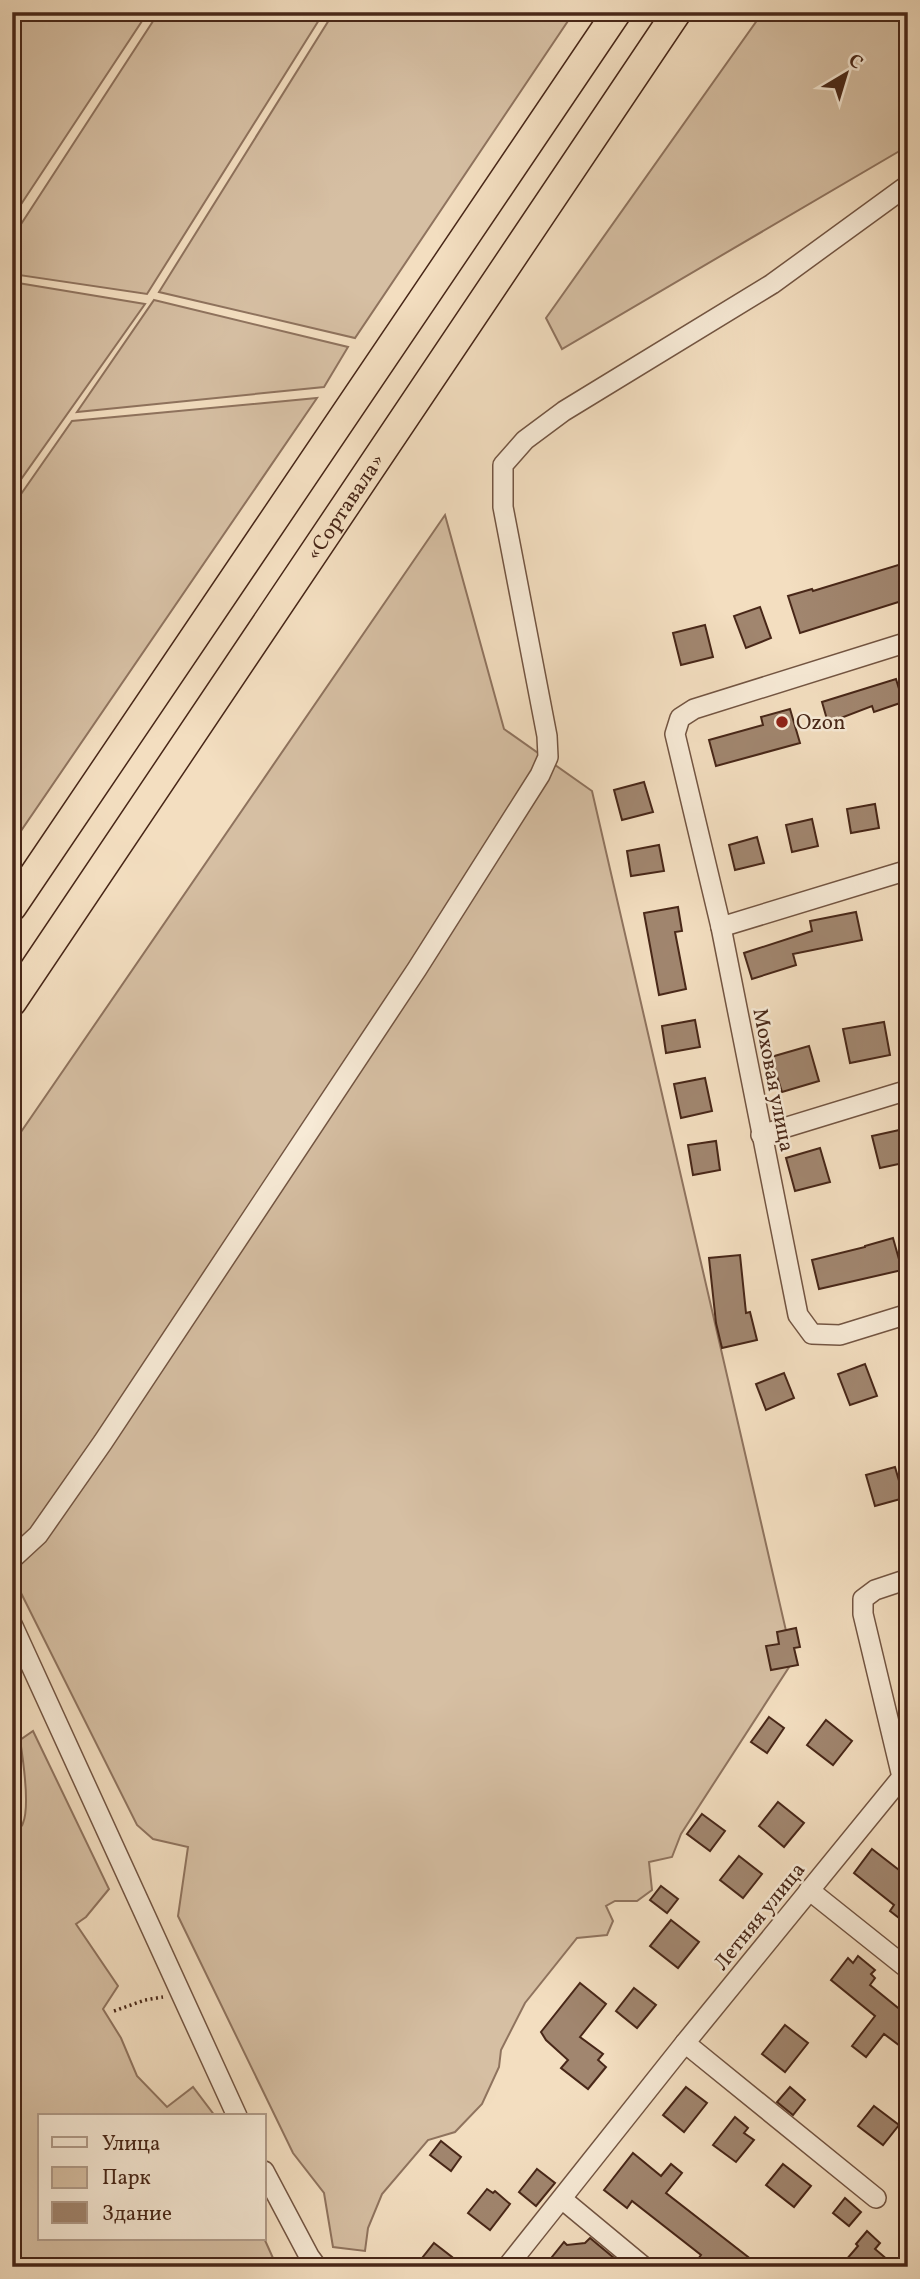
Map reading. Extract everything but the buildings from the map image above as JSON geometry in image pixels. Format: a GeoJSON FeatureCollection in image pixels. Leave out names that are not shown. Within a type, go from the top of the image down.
{"type":"FeatureCollection","features":[{"type":"Feature","properties":{"kind":"highway"},"geometry":{"type":"LineString","coordinates":[[12,907],[617,12]]}},
{"type":"Feature","properties":{"kind":"highway","name":"«Сортавала»"},"geometry":{"type":"LineString","coordinates":[[12,1002],[677,12]]}},
{"type":"Feature","properties":{"kind":"street"},"geometry":{"type":"LineString","coordinates":[[12,1559],[38,1535],[103,1442],[417,969],[540,775],[548,757],[547,736],[503,508],[503,466],[525,440],[564,411],[772,284],[908,185]]}},
{"type":"Feature","properties":{"kind":"street","name":"Моховая улица"},"geometry":{"type":"LineString","coordinates":[[908,642],[694,709],[680,718],[675,734],[721,927],[798,1315],[812,1334],[840,1335],[908,1314]]}},
{"type":"Feature","properties":{"kind":"street"},"geometry":{"type":"LineString","coordinates":[[721,927],[908,870]]}},
{"type":"Feature","properties":{"kind":"street"},"geometry":{"type":"LineString","coordinates":[[761,1135],[908,1090]]}},
{"type":"Feature","properties":{"kind":"street","name":"Летняя улица"},"geometry":{"type":"LineString","coordinates":[[507,2267],[809,1890],[905,1777],[863,1614],[863,1599],[875,1590],[908,1579]]}},
{"type":"Feature","properties":{"kind":"street"},"geometry":{"type":"LineString","coordinates":[[12,1624],[236,2114]]}},
{"type":"Feature","properties":{"kind":"street"},"geometry":{"type":"LineString","coordinates":[[809,1890],[908,1969]]}},
{"type":"Feature","properties":{"kind":"street"},"geometry":{"type":"LineString","coordinates":[[685,2043],[876,2198]]}},
{"type":"Feature","properties":{"kind":"street"},"geometry":{"type":"LineString","coordinates":[[266,2175],[317,2267]]}},
{"type":"Feature","properties":{"kind":"street"},"geometry":{"type":"LineString","coordinates":[[562,2199],[644,2267]]}},
{"type":"Feature","properties":{"kind":"path"},"geometry":{"type":"LineString","coordinates":[[114,2011],[163,1997],[178,1984]]}},
{"type":"Feature","properties":{"kind":"green space"},"geometry":{"type":"Polygon","coordinates":[[[12,12],[148,12],[12,218],[12,12]]]}},
{"type":"Feature","properties":{"kind":"green space"},"geometry":{"type":"Polygon","coordinates":[[[159,12],[324,12],[147,294],[12,274],[12,238],[159,12]]]}},
{"type":"Feature","properties":{"kind":"green space"},"geometry":{"type":"Polygon","coordinates":[[[334,12],[574,12],[355,338],[159,292],[334,12]]]}},
{"type":"Feature","properties":{"kind":"green space"},"geometry":{"type":"Polygon","coordinates":[[[763,12],[908,12],[908,146],[562,349],[546,318],[763,12]]]}},
{"type":"Feature","properties":{"kind":"green space"},"geometry":{"type":"Polygon","coordinates":[[[12,282],[145,304],[12,492],[12,282]]]}},
{"type":"Feature","properties":{"kind":"green space"},"geometry":{"type":"Polygon","coordinates":[[[154,300],[348,347],[324,387],[77,412],[154,300]]]}},
{"type":"Feature","properties":{"kind":"green space"},"geometry":{"type":"Polygon","coordinates":[[[317,398],[12,844],[12,507],[72,421],[317,398]]]}},
{"type":"Feature","properties":{"kind":"green space"},"geometry":{"type":"Polygon","coordinates":[[[445,515],[504,729],[592,791],[793,1661],[681,1834],[672,1857],[649,1862],[652,1890],[637,1901],[615,1901],[606,1906],[613,1921],[607,1935],[577,1938],[525,2003],[501,2050],[499,2067],[482,2104],[455,2132],[428,2140],[382,2194],[368,2228],[365,2251],[333,2247],[324,2193],[293,2153],[178,1916],[188,1847],[153,1839],[137,1825],[12,1575],[12,1471],[19,1458],[12,1444],[12,1145],[445,515]]]}},
{"type":"Feature","properties":{"kind":"green space"},"geometry":{"type":"Polygon","coordinates":[[[33,1731],[109,1889],[86,1917],[76,1924],[118,1986],[103,2009],[121,2038],[137,2076],[167,2107],[193,2087],[213,2114],[38,2114],[38,2240],[265,2240],[277,2267],[12,2267],[12,1836],[22,1825],[26,1806],[20,1740],[33,1731]]]}},
{"type":"Feature","properties":{"kind":"place","name":"Ozon"},"geometry":{"type":"Point","coordinates":[782,722]}}]}
